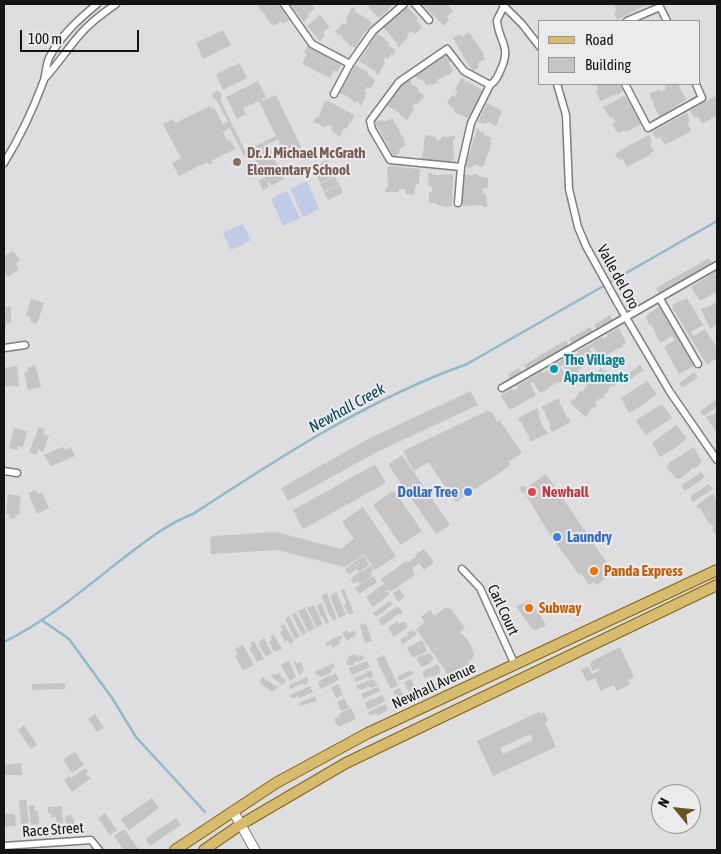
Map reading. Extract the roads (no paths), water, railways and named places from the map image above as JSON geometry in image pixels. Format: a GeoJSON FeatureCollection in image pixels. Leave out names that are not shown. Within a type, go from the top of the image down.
{"type":"FeatureCollection","features":[{"type":"Feature","properties":{"kind":"main road","name":"Newhall Avenue"},"geometry":{"type":"LineString","coordinates":[[174,850],[276,783],[368,733],[717,570]]}},
{"type":"Feature","properties":{"kind":"main road","name":"Newhall Avenue"},"geometry":{"type":"LineString","coordinates":[[204,850],[240,825],[346,763],[717,585]]}},
{"type":"Feature","properties":{"kind":"main road"},"geometry":{"type":"LineString","coordinates":[[656,599],[662,611]]}},
{"type":"Feature","properties":{"kind":"street"},"geometry":{"type":"LineString","coordinates":[[4,163],[24,125],[44,79],[48,59],[59,41],[98,4]]}},
{"type":"Feature","properties":{"kind":"street"},"geometry":{"type":"LineString","coordinates":[[44,79],[59,64],[67,51],[90,24],[116,4]]}},
{"type":"Feature","properties":{"kind":"street"},"geometry":{"type":"LineString","coordinates":[[284,4],[312,44],[350,64]]}},
{"type":"Feature","properties":{"kind":"street"},"geometry":{"type":"LineString","coordinates":[[334,94],[350,64],[373,31],[404,4]]}},
{"type":"Feature","properties":{"kind":"street"},"geometry":{"type":"LineString","coordinates":[[414,4],[429,20]]}},
{"type":"Feature","properties":{"kind":"street"},"geometry":{"type":"LineString","coordinates":[[458,203],[461,167],[471,123],[490,85],[495,82],[506,60],[505,49],[497,25],[503,5],[522,24],[538,44]]}},
{"type":"Feature","properties":{"kind":"street"},"geometry":{"type":"LineString","coordinates":[[629,20],[660,6],[667,20]]}},
{"type":"Feature","properties":{"kind":"street"},"geometry":{"type":"LineString","coordinates":[[461,167],[390,160],[372,129],[370,121],[399,82],[447,49],[464,71],[490,85]]}},
{"type":"Feature","properties":{"kind":"street","name":"Valle del Oro"},"geometry":{"type":"LineString","coordinates":[[557,85],[566,115],[568,137],[567,173],[578,227],[618,304],[670,392],[717,460]]}},
{"type":"Feature","properties":{"kind":"street"},"geometry":{"type":"LineString","coordinates":[[626,85],[648,128],[702,98],[696,85]]}},
{"type":"Feature","properties":{"kind":"street"},"geometry":{"type":"LineString","coordinates":[[502,388],[717,266]]}},
{"type":"Feature","properties":{"kind":"street"},"geometry":{"type":"LineString","coordinates":[[660,298],[698,364]]}},
{"type":"Feature","properties":{"kind":"street"},"geometry":{"type":"LineString","coordinates":[[4,348],[25,345]]}},
{"type":"Feature","properties":{"kind":"street"},"geometry":{"type":"LineString","coordinates":[[4,471],[17,473]]}},
{"type":"Feature","properties":{"kind":"street","name":"Carl Court"},"geometry":{"type":"LineString","coordinates":[[462,569],[480,588],[515,665]]}},
{"type":"Feature","properties":{"kind":"street"},"geometry":{"type":"LineString","coordinates":[[232,811],[255,850]]}},
{"type":"Feature","properties":{"kind":"street","name":"Race Street"},"geometry":{"type":"LineString","coordinates":[[4,846],[92,840],[99,850]]}},
{"type":"Feature","properties":{"kind":"waterway","name":"Newhall Creek"},"geometry":{"type":"LineString","coordinates":[[4,642],[50,614],[156,534],[193,514],[292,451],[395,394],[467,364],[717,221]]}},
{"type":"Feature","properties":{"kind":"waterway"},"geometry":{"type":"LineString","coordinates":[[43,621],[69,639],[112,698],[136,737],[205,812]]}},
{"type":"Feature","properties":{"kind":"place","name":"Dr. J. Michael McGrath Elementary School"},"geometry":{"type":"Point","coordinates":[237,162]}},
{"type":"Feature","properties":{"kind":"place","name":"The Village Apartments"},"geometry":{"type":"Point","coordinates":[554,369]}},
{"type":"Feature","properties":{"kind":"place","name":"Dollar Tree"},"geometry":{"type":"Point","coordinates":[468,492]}},
{"type":"Feature","properties":{"kind":"place","name":"Newhall"},"geometry":{"type":"Point","coordinates":[532,492]}},
{"type":"Feature","properties":{"kind":"place","name":"Laundry"},"geometry":{"type":"Point","coordinates":[557,537]}},
{"type":"Feature","properties":{"kind":"place","name":"Panda Express"},"geometry":{"type":"Point","coordinates":[594,571]}},
{"type":"Feature","properties":{"kind":"place","name":"Subway"},"geometry":{"type":"Point","coordinates":[529,608]}}]}
